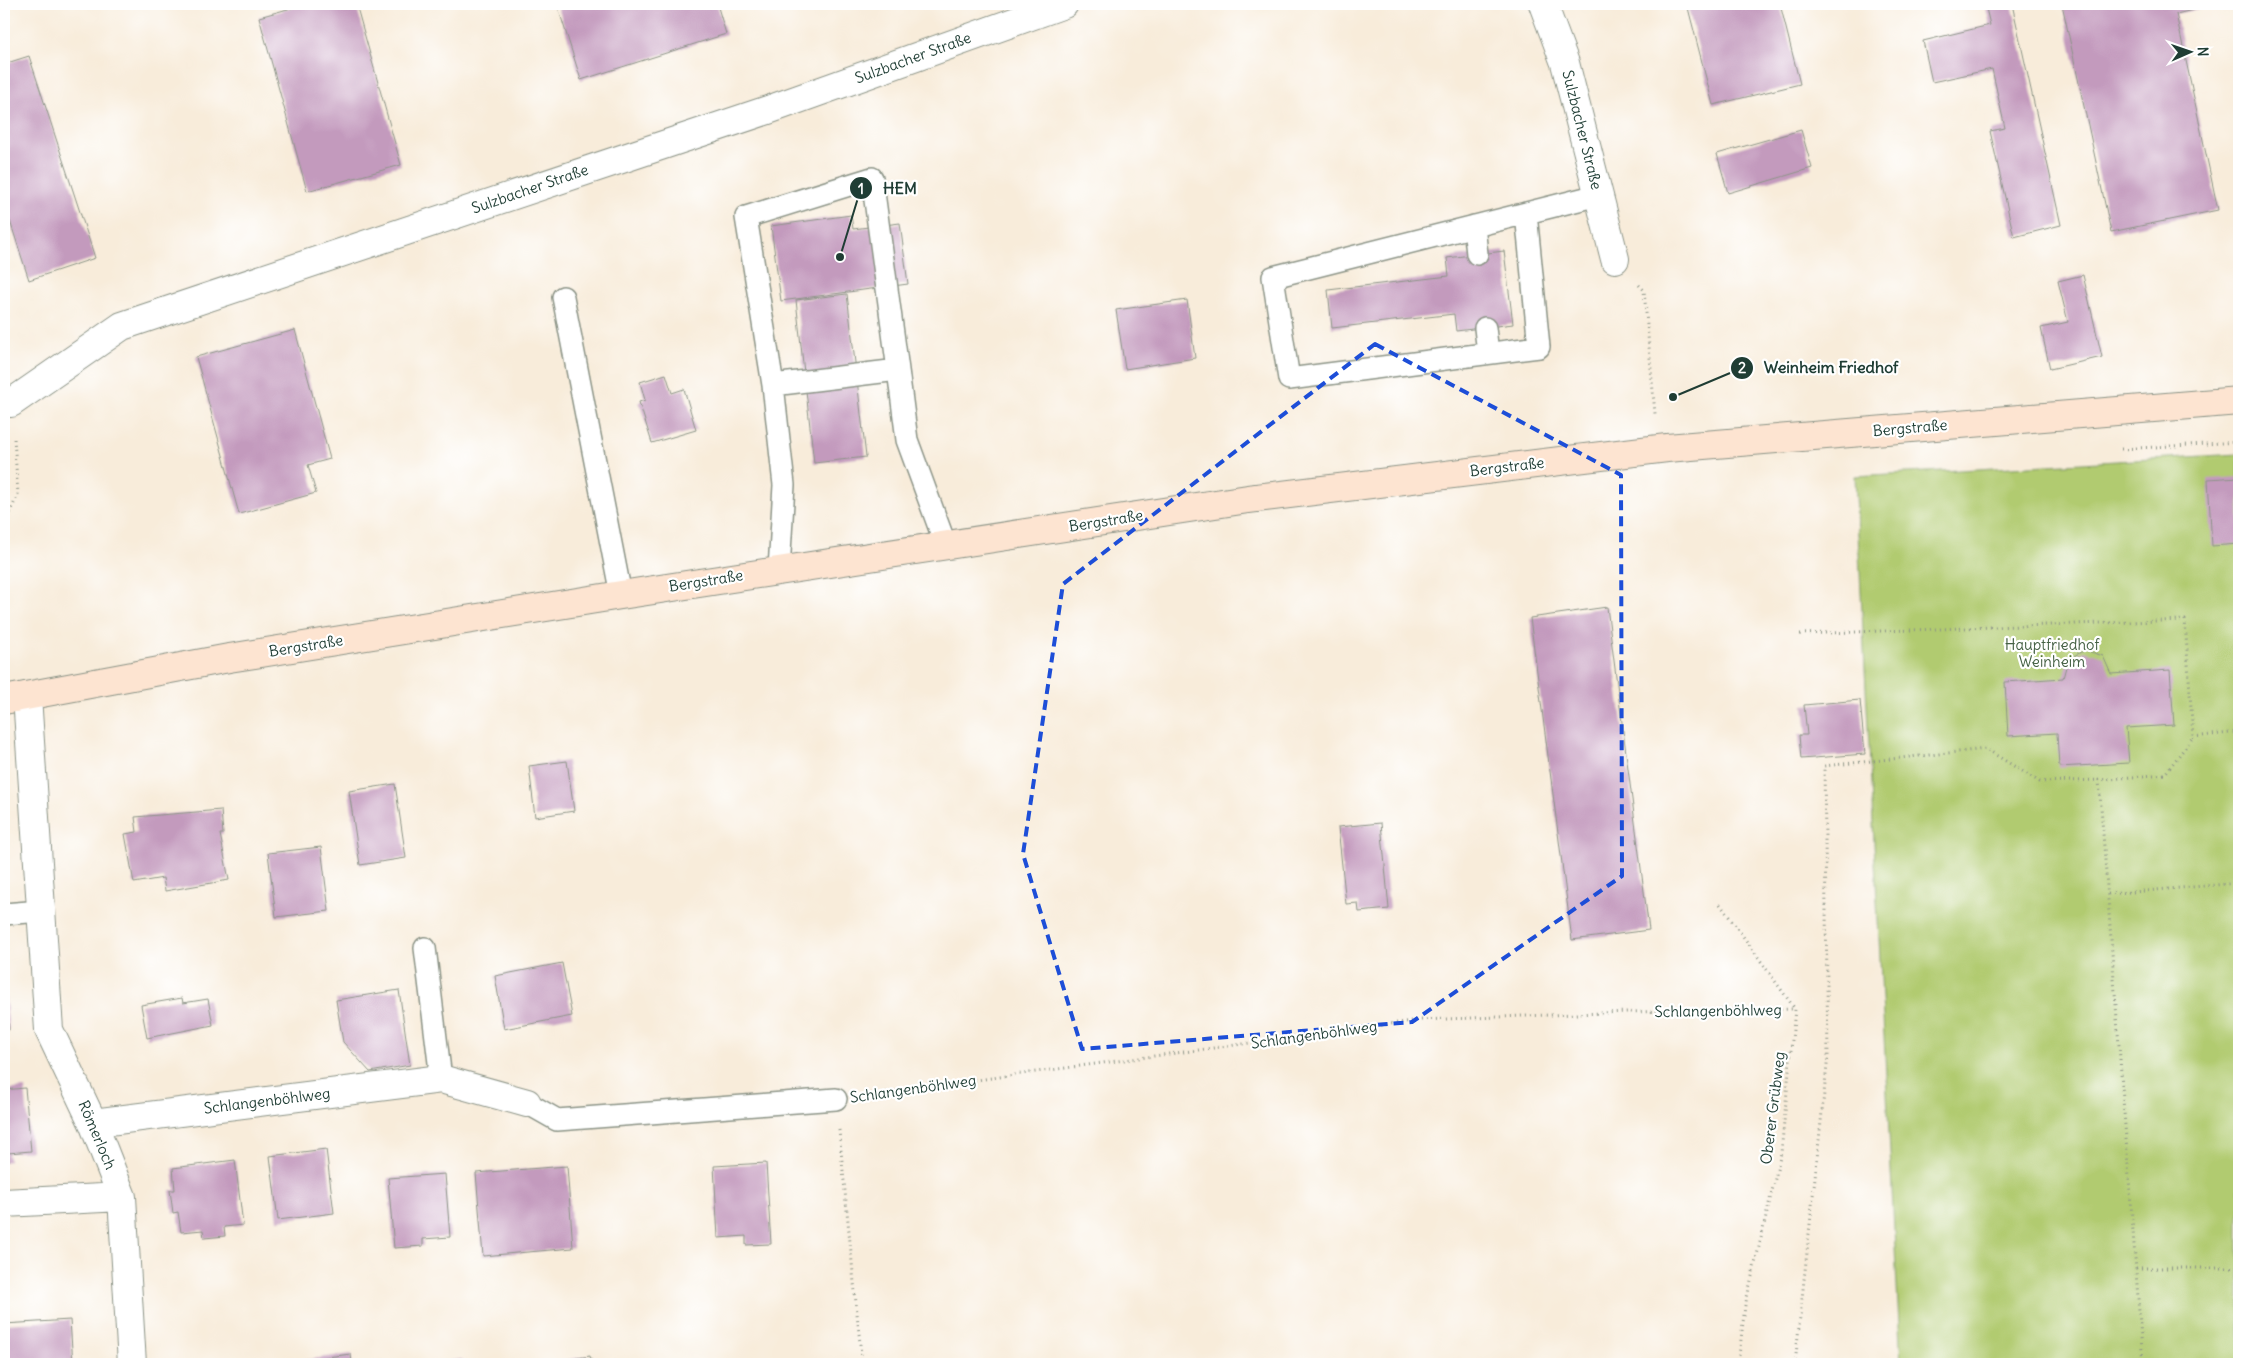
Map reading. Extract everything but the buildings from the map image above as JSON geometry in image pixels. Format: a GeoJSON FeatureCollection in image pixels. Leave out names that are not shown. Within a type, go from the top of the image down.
{"type":"FeatureCollection","features":[{"type":"Feature","properties":{"kind":"main road","name":"Bergstraße"},"geometry":{"type":"LineString","coordinates":[[15,698],[229,658],[621,594],[1248,499],[1667,448],[2232,400]]}},
{"type":"Feature","properties":{"kind":"street","name":"Sulzbacher Straße"},"geometry":{"type":"LineString","coordinates":[[11,403],[122,326],[768,110],[1064,4]]}},
{"type":"Feature","properties":{"kind":"street","name":"Sulzbacher Straße"},"geometry":{"type":"LineString","coordinates":[[1543,4],[1565,63],[1615,259]]}},
{"type":"Feature","properties":{"kind":"street","name":"Römerloch"},"geometry":{"type":"LineString","coordinates":[[15,698],[41,911],[49,1030],[94,1123],[122,1197],[132,1364]]}},
{"type":"Feature","properties":{"kind":"street","name":"Schlangenböhlweg"},"geometry":{"type":"LineString","coordinates":[[94,1123],[441,1079],[527,1103]]}},
{"type":"Feature","properties":{"kind":"street"},"geometry":{"type":"LineString","coordinates":[[4,1202],[122,1197]]}},
{"type":"Feature","properties":{"kind":"lane"},"geometry":{"type":"LineString","coordinates":[[779,570],[784,485],[773,385],[746,217],[872,178],[907,440],[946,546]]}},
{"type":"Feature","properties":{"kind":"lane"},"geometry":{"type":"LineString","coordinates":[[1526,213],[1539,346],[1288,379],[1273,277],[1474,226],[1526,213],[1598,195]]}},
{"type":"Feature","properties":{"kind":"lane"},"geometry":{"type":"LineString","coordinates":[[1474,226],[1477,254]]}},
{"type":"Feature","properties":{"kind":"lane"},"geometry":{"type":"LineString","coordinates":[[563,297],[621,594]]}},
{"type":"Feature","properties":{"kind":"lane"},"geometry":{"type":"LineString","coordinates":[[1485,328],[1488,353]]}},
{"type":"Feature","properties":{"kind":"lane"},"geometry":{"type":"LineString","coordinates":[[773,385],[898,370]]}},
{"type":"Feature","properties":{"kind":"lane"},"geometry":{"type":"LineString","coordinates":[[4,914],[41,911]]}},
{"type":"Feature","properties":{"kind":"lane"},"geometry":{"type":"LineString","coordinates":[[425,948],[441,1079]]}},
{"type":"Feature","properties":{"kind":"lane","name":"Schlangenböhlweg"},"geometry":{"type":"LineString","coordinates":[[527,1103],[557,1120],[836,1099]]}},
{"type":"Feature","properties":{"kind":"path"},"geometry":{"type":"LineString","coordinates":[[4,7],[11,4]]}},
{"type":"Feature","properties":{"kind":"path"},"geometry":{"type":"LineString","coordinates":[[1615,259],[1644,290],[1654,414],[1664,413]]}},
{"type":"Feature","properties":{"kind":"path"},"geometry":{"type":"LineString","coordinates":[[4,527],[18,494],[11,403]]}},
{"type":"Feature","properties":{"kind":"path"},"geometry":{"type":"LineString","coordinates":[[1795,1364],[1828,1056],[1824,766],[1986,749],[2040,782],[2099,780],[2165,774],[2193,737],[2185,620],[1800,634]]}},
{"type":"Feature","properties":{"kind":"path"},"geometry":{"type":"LineString","coordinates":[[2193,737],[2239,732]]}},
{"type":"Feature","properties":{"kind":"path"},"geometry":{"type":"LineString","coordinates":[[2099,780],[2143,1364]]}},
{"type":"Feature","properties":{"kind":"path"},"geometry":{"type":"LineString","coordinates":[[2108,894],[2239,883]]}},
{"type":"Feature","properties":{"kind":"path"},"geometry":{"type":"LineString","coordinates":[[1720,904],[1795,1009]]}},
{"type":"Feature","properties":{"kind":"path","name":"Schlangenböhlweg"},"geometry":{"type":"LineString","coordinates":[[862,1364],[836,1099],[1420,1020],[1619,1012],[1795,1009]]}},
{"type":"Feature","properties":{"kind":"path","name":"Oberer Grübweg"},"geometry":{"type":"LineString","coordinates":[[1738,1364],[1745,1306],[1781,1153],[1795,1009]]}},
{"type":"Feature","properties":{"kind":"path"},"geometry":{"type":"LineString","coordinates":[[2136,1268],[2239,1268]]}},
{"type":"Feature","properties":{"kind":"highlighted area"},"geometry":{"type":"Polygon","coordinates":[[[1375,344],[1621,475],[1622,876],[1412,1022],[1082,1049],[1023,854],[1063,584],[1375,344]]]}},
{"type":"Feature","properties":{"kind":"green space","name":"Hauptfriedhof Weinheim"},"geometry":{"type":"Polygon","coordinates":[[[2239,454],[2239,1364],[1901,1364],[1855,476],[2239,454]]]}},
{"type":"Feature","properties":{"kind":"place","name":"HEM"},"geometry":{"type":"Point","coordinates":[840,257]}},
{"type":"Feature","properties":{"kind":"place","name":"Weinheim Friedhof"},"geometry":{"type":"Point","coordinates":[1673,397]}}]}
